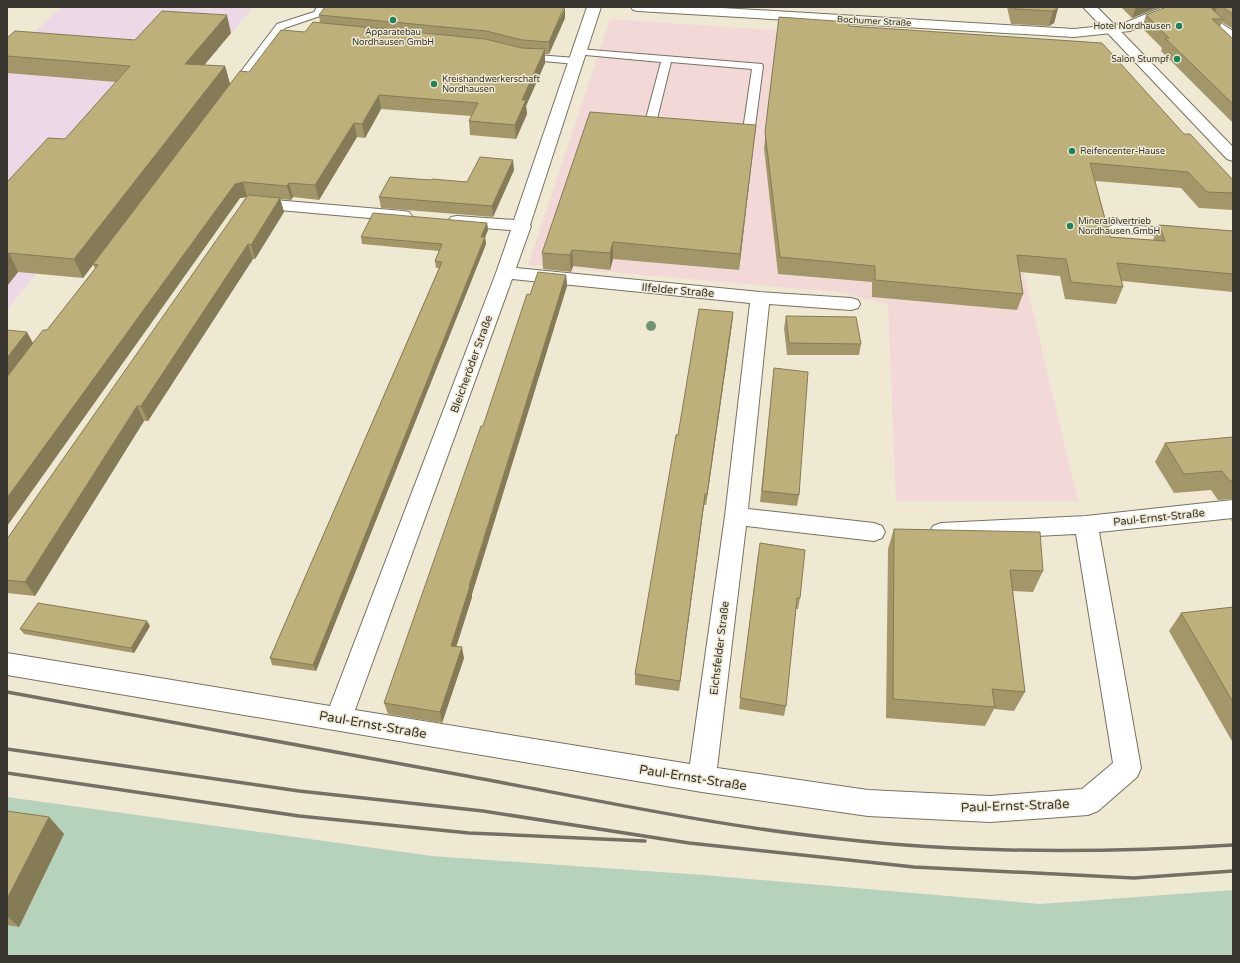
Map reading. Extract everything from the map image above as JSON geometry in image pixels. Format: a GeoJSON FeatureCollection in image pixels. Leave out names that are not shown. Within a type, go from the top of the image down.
{"type":"FeatureCollection","features":[{"type":"Feature","properties":{"kind":"street","name":"Bleicheröder Straße"},"geometry":{"type":"LineString","coordinates":[[339,718],[505,274],[594,7]]}},
{"type":"Feature","properties":{"kind":"street","name":"Bochumer Straße"},"geometry":{"type":"LineString","coordinates":[[638,7],[1074,33],[1125,28],[1175,7]]}},
{"type":"Feature","properties":{"kind":"street"},"geometry":{"type":"LineString","coordinates":[[1090,7],[1233,156]]}},
{"type":"Feature","properties":{"kind":"street"},"geometry":{"type":"LineString","coordinates":[[238,216],[247,203],[420,218]]}},
{"type":"Feature","properties":{"kind":"street"},"geometry":{"type":"LineString","coordinates":[[443,220],[522,226]]}},
{"type":"Feature","properties":{"kind":"street","name":"Ilfelder Straße"},"geometry":{"type":"LineString","coordinates":[[505,274],[760,298],[851,304]]}},
{"type":"Feature","properties":{"kind":"street","name":"Eichsfelder Straße"},"geometry":{"type":"LineString","coordinates":[[702,779],[736,516],[760,298]]}},
{"type":"Feature","properties":{"kind":"street","name":"Paul-Ernst-Straße"},"geometry":{"type":"LineString","coordinates":[[925,532],[1086,525],[1233,509]]}},
{"type":"Feature","properties":{"kind":"street"},"geometry":{"type":"LineString","coordinates":[[736,516],[874,532]]}},
{"type":"Feature","properties":{"kind":"street","name":"Paul-Ernst-Straße"},"geometry":{"type":"LineString","coordinates":[[7,664],[702,779],[868,803],[990,809],[1088,802],[1127,768],[1086,525]]}},
{"type":"Feature","properties":{"kind":"lane"},"geometry":{"type":"LineString","coordinates":[[228,96],[281,26],[317,14],[322,7]]}},
{"type":"Feature","properties":{"kind":"lane"},"geometry":{"type":"LineString","coordinates":[[1213,21],[1233,36]]}},
{"type":"Feature","properties":{"kind":"lane"},"geometry":{"type":"LineString","coordinates":[[281,26],[305,29]]}},
{"type":"Feature","properties":{"kind":"lane"},"geometry":{"type":"LineString","coordinates":[[516,56],[668,58],[758,66],[748,134],[725,132]]}},
{"type":"Feature","properties":{"kind":"lane"},"geometry":{"type":"LineString","coordinates":[[668,58],[650,126],[672,128]]}},
{"type":"Feature","properties":{"kind":"lane"},"geometry":{"type":"LineString","coordinates":[[1114,230],[1193,233]]}},
{"type":"Feature","properties":{"kind":"shaded area"},"geometry":{"type":"Polygon","coordinates":[[[62,7],[176,7],[212,9],[214,7],[253,7],[180,94],[7,310],[7,57],[62,7]]]}},
{"type":"Feature","properties":{"kind":"shaded area"},"geometry":{"type":"Polygon","coordinates":[[[610,19],[993,45],[1024,275],[1078,501],[896,501],[888,304],[838,292],[528,265],[610,19]]]}},
{"type":"Feature","properties":{"kind":"green space"},"geometry":{"type":"Polygon","coordinates":[[[7,797],[432,856],[703,875],[1040,904],[1233,890],[1233,956],[7,956],[7,797]]]}},
{"type":"Feature","properties":{"kind":"building"},"geometry":{"type":"Polygon","coordinates":[[[325,7],[564,7],[549,42],[522,40],[486,31],[319,15],[325,7]]]}},
{"type":"Feature","properties":{"kind":"building"},"geometry":{"type":"Polygon","coordinates":[[[1014,7],[1058,8],[1053,11],[1015,9],[1014,7]]]}},
{"type":"Feature","properties":{"kind":"building"},"geometry":{"type":"Polygon","coordinates":[[[1166,7],[1212,7],[1212,9],[1223,19],[1212,19],[1233,39],[1233,104],[1165,38],[1169,38],[1146,15],[1166,7]]]}},
{"type":"Feature","properties":{"kind":"building"},"geometry":{"type":"Polygon","coordinates":[[[1222,7],[1233,7],[1233,14],[1222,7]]]}},
{"type":"Feature","properties":{"kind":"building"},"geometry":{"type":"Polygon","coordinates":[[[162,11],[227,15],[185,64],[225,66],[74,259],[9,253],[7,255],[7,182],[48,138],[65,139],[130,66],[7,56],[7,38],[15,31],[135,40],[162,11]]]}},
{"type":"Feature","properties":{"kind":"building"},"geometry":{"type":"Polygon","coordinates":[[[779,17],[849,22],[849,26],[1102,43],[1184,134],[1190,134],[1233,180],[1233,193],[1207,192],[1188,172],[1090,163],[1110,237],[1165,241],[1159,225],[1233,231],[1233,274],[1117,263],[1123,287],[1071,282],[1066,259],[1017,255],[1023,294],[875,280],[875,266],[780,257],[765,132],[779,17]]]}},
{"type":"Feature","properties":{"kind":"building"},"geometry":{"type":"Polygon","coordinates":[[[313,22],[485,39],[522,48],[545,49],[522,100],[526,100],[515,125],[469,121],[478,103],[379,95],[362,124],[354,123],[315,185],[289,183],[287,186],[243,182],[235,184],[7,498],[7,377],[43,330],[47,330],[98,265],[93,264],[240,71],[249,72],[281,30],[305,32],[313,22]]]}},
{"type":"Feature","properties":{"kind":"building"},"geometry":{"type":"Polygon","coordinates":[[[590,112],[756,125],[740,254],[613,242],[610,253],[572,250],[570,255],[542,253],[590,112]]]}},
{"type":"Feature","properties":{"kind":"building"},"geometry":{"type":"Polygon","coordinates":[[[480,157],[513,160],[492,206],[379,197],[390,177],[467,182],[480,157]]]}},
{"type":"Feature","properties":{"kind":"building"},"geometry":{"type":"Polygon","coordinates":[[[248,195],[280,198],[251,245],[248,244],[141,406],[137,406],[25,582],[7,580],[7,539],[248,195]]]}},
{"type":"Feature","properties":{"kind":"building"},"geometry":{"type":"Polygon","coordinates":[[[373,213],[487,223],[481,237],[485,237],[313,665],[270,658],[442,262],[435,261],[442,244],[361,237],[373,213]]]}},
{"type":"Feature","properties":{"kind":"building"},"geometry":{"type":"Polygon","coordinates":[[[538,272],[566,275],[451,646],[462,647],[440,712],[384,703],[481,426],[483,426],[527,294],[530,295],[538,272]]]}},
{"type":"Feature","properties":{"kind":"building"},"geometry":{"type":"Polygon","coordinates":[[[699,309],[733,312],[707,494],[705,494],[680,681],[635,674],[699,309]]]}},
{"type":"Feature","properties":{"kind":"building"},"geometry":{"type":"Polygon","coordinates":[[[786,316],[856,317],[861,344],[789,343],[786,316]]]}},
{"type":"Feature","properties":{"kind":"building"},"geometry":{"type":"Polygon","coordinates":[[[7,330],[27,332],[7,358],[7,330]]]}},
{"type":"Feature","properties":{"kind":"building"},"geometry":{"type":"Polygon","coordinates":[[[774,368],[808,372],[799,495],[762,491],[774,368]]]}},
{"type":"Feature","properties":{"kind":"building"},"geometry":{"type":"Polygon","coordinates":[[[1233,437],[1233,481],[1230,481],[1222,471],[1184,474],[1165,443],[1233,437]]]}},
{"type":"Feature","properties":{"kind":"building"},"geometry":{"type":"Polygon","coordinates":[[[894,529],[1040,532],[1043,571],[1010,570],[1025,692],[992,689],[995,707],[893,699],[894,529]]]}},
{"type":"Feature","properties":{"kind":"building"},"geometry":{"type":"Polygon","coordinates":[[[760,543],[805,550],[800,598],[797,598],[786,706],[740,698],[760,543]]]}},
{"type":"Feature","properties":{"kind":"building"},"geometry":{"type":"Polygon","coordinates":[[[38,603],[147,621],[131,648],[20,629],[38,603]]]}},
{"type":"Feature","properties":{"kind":"building"},"geometry":{"type":"Polygon","coordinates":[[[1233,607],[1233,702],[1181,613],[1233,607]]]}},
{"type":"Feature","properties":{"kind":"building"},"geometry":{"type":"Polygon","coordinates":[[[7,811],[49,817],[7,899],[7,811]]]}},
{"type":"Feature","properties":{"kind":"railway"},"geometry":{"type":"LineString","coordinates":[[7,692],[653,811],[794,834],[890,844],[988,850],[1086,851],[1233,845]]}},
{"type":"Feature","properties":{"kind":"railway"},"geometry":{"type":"LineString","coordinates":[[7,749],[299,791],[483,811],[689,843],[914,867],[1134,878],[1233,871]]}},
{"type":"Feature","properties":{"kind":"railway"},"geometry":{"type":"LineString","coordinates":[[7,773],[299,816],[469,833],[645,841]]}},
{"type":"Feature","properties":{"kind":"place","name":"Apparatebau Nordhausen GmbH"},"geometry":{"type":"Point","coordinates":[393,20]}},
{"type":"Feature","properties":{"kind":"place","name":"Hotel Nordhausen"},"geometry":{"type":"Point","coordinates":[1179,26]}},
{"type":"Feature","properties":{"kind":"place","name":"Salon Stumpf"},"geometry":{"type":"Point","coordinates":[1177,59]}},
{"type":"Feature","properties":{"kind":"place","name":"Kreishandwerkerschaft Nordhausen"},"geometry":{"type":"Point","coordinates":[434,84]}},
{"type":"Feature","properties":{"kind":"place","name":"Reifencenter-Hause"},"geometry":{"type":"Point","coordinates":[1072,151]}},
{"type":"Feature","properties":{"kind":"place","name":"Mineralölvertrieb Nordhausen GmbH"},"geometry":{"type":"Point","coordinates":[1070,226]}}]}
